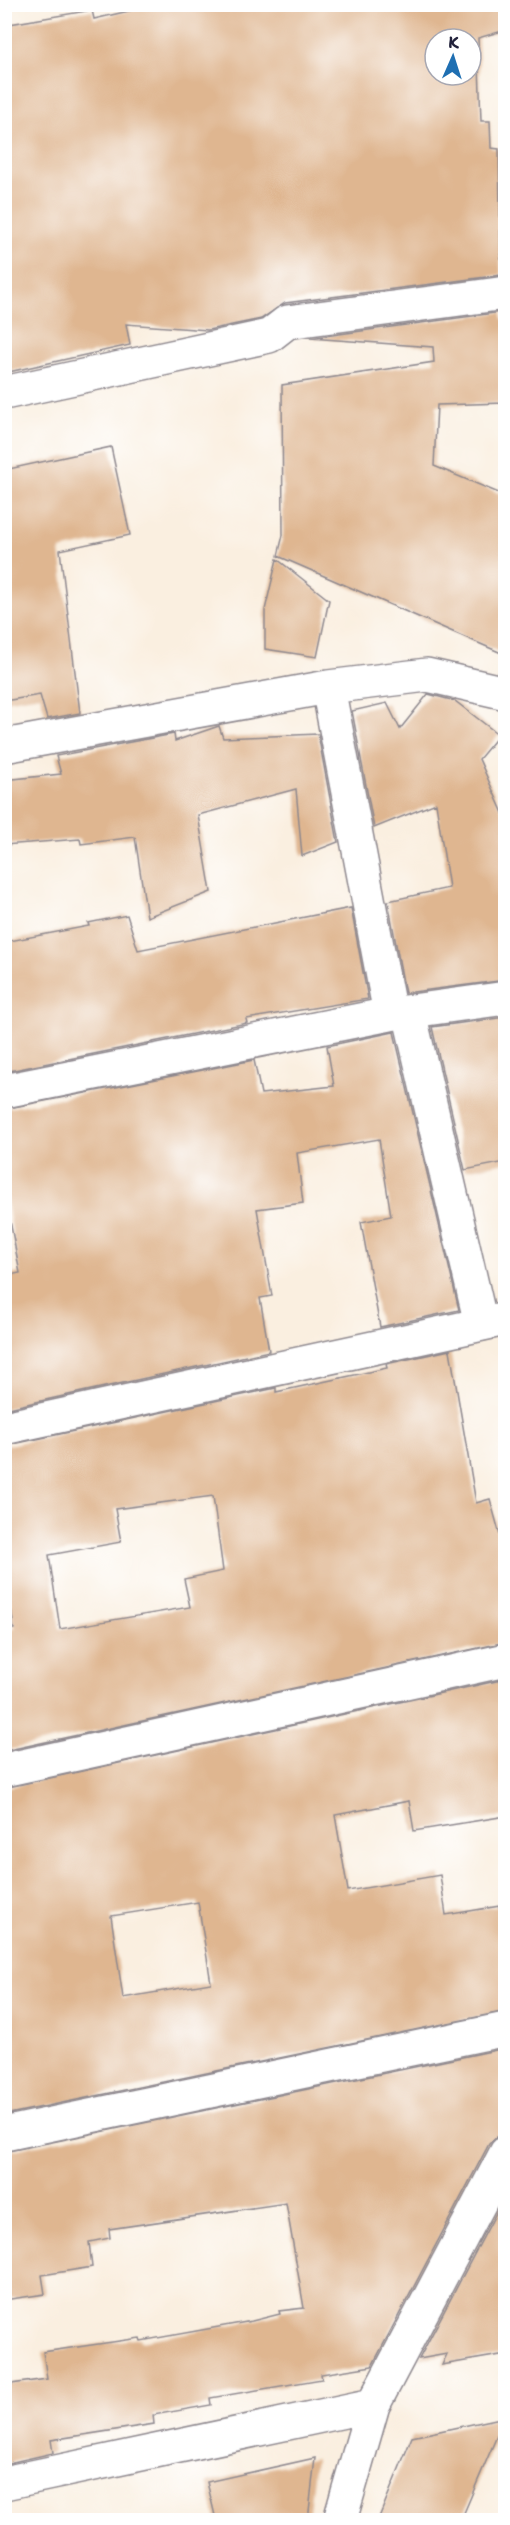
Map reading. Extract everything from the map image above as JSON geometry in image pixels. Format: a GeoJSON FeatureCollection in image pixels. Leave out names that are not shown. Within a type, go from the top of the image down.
{"type":"FeatureCollection","features":[{"type":"Feature","properties":{"kind":"street"},"geometry":{"type":"LineString","coordinates":[[4,393],[269,336],[287,322],[506,292]]}},
{"type":"Feature","properties":{"kind":"street"},"geometry":{"type":"LineString","coordinates":[[4,746],[328,687],[427,675],[506,693]]}},
{"type":"Feature","properties":{"kind":"street"},"geometry":{"type":"LineString","coordinates":[[4,1428],[493,1321],[400,1013],[328,687]]}},
{"type":"Feature","properties":{"kind":"street"},"geometry":{"type":"LineString","coordinates":[[4,1091],[400,1013],[506,998]]}},
{"type":"Feature","properties":{"kind":"street"},"geometry":{"type":"LineString","coordinates":[[4,1770],[506,1660]]}},
{"type":"Feature","properties":{"kind":"street"},"geometry":{"type":"LineString","coordinates":[[4,2134],[506,2029]]}},
{"type":"Feature","properties":{"kind":"street"},"geometry":{"type":"LineString","coordinates":[[340,2520],[373,2405],[506,2153]]}},
{"type":"Feature","properties":{"kind":"street"},"geometry":{"type":"LineString","coordinates":[[4,2483],[373,2405]]}},
{"type":"Feature","properties":{"kind":"building"},"geometry":{"type":"Polygon","coordinates":[[[159,4],[506,4],[506,30],[483,37],[483,27],[423,27],[423,87],[480,87],[481,121],[490,121],[491,148],[499,149],[501,275],[285,303],[261,319],[208,330],[126,324],[130,345],[4,373],[4,25],[92,10],[94,19],[159,4]]]}},
{"type":"Feature","properties":{"kind":"building"},"geometry":{"type":"Polygon","coordinates":[[[502,312],[502,319],[506,319],[506,403],[437,405],[434,466],[506,496],[506,655],[278,556],[283,535],[282,385],[434,362],[433,347],[310,338],[502,312]]]}},
{"type":"Feature","properties":{"kind":"building"},"geometry":{"type":"Polygon","coordinates":[[[111,447],[130,535],[60,550],[80,713],[47,719],[40,695],[4,701],[4,470],[111,447]]]}},
{"type":"Feature","properties":{"kind":"building"},"geometry":{"type":"Polygon","coordinates":[[[277,559],[329,600],[317,657],[265,649],[265,610],[277,559]]]}},
{"type":"Feature","properties":{"kind":"building"},"geometry":{"type":"Polygon","coordinates":[[[428,694],[455,701],[499,735],[479,759],[506,820],[506,980],[405,993],[388,901],[449,888],[436,803],[374,828],[352,711],[387,703],[400,729],[428,694]]]}},
{"type":"Feature","properties":{"kind":"building"},"geometry":{"type":"Polygon","coordinates":[[[219,726],[223,738],[318,734],[338,842],[302,856],[296,789],[198,815],[211,892],[147,917],[135,837],[81,844],[80,839],[4,845],[4,780],[61,774],[56,756],[174,734],[175,741],[219,726]]]}},
{"type":"Feature","properties":{"kind":"building"},"geometry":{"type":"Polygon","coordinates":[[[351,908],[368,999],[246,1019],[247,1023],[4,1072],[4,942],[89,926],[88,923],[127,915],[138,950],[351,908]]]}},
{"type":"Feature","properties":{"kind":"building"},"geometry":{"type":"Polygon","coordinates":[[[506,1017],[506,1162],[465,1170],[432,1027],[506,1017]]]}},
{"type":"Feature","properties":{"kind":"building"},"geometry":{"type":"Polygon","coordinates":[[[394,1032],[459,1310],[380,1327],[361,1222],[391,1216],[379,1139],[297,1153],[303,1203],[257,1209],[272,1296],[260,1298],[269,1351],[4,1409],[4,1276],[20,1273],[4,1189],[4,1109],[254,1060],[261,1094],[334,1086],[327,1046],[394,1032]]]}},
{"type":"Feature","properties":{"kind":"building"},"geometry":{"type":"Polygon","coordinates":[[[450,1350],[476,1503],[490,1499],[506,1557],[506,1642],[4,1751],[4,1631],[14,1629],[4,1560],[4,1446],[276,1388],[276,1392],[387,1368],[386,1364],[450,1350]],[[213,1496],[115,1509],[121,1542],[49,1555],[60,1629],[190,1607],[184,1579],[223,1571],[213,1496]]]}},
{"type":"Feature","properties":{"kind":"building"},"geometry":{"type":"Polygon","coordinates":[[[506,1679],[506,1816],[414,1831],[409,1801],[335,1815],[348,1891],[440,1875],[446,1915],[506,1905],[506,2011],[4,2115],[4,1788],[506,1679]],[[198,1902],[111,1916],[123,1998],[211,1983],[198,1902]]]}},
{"type":"Feature","properties":{"kind":"building"},"geometry":{"type":"Polygon","coordinates":[[[506,2048],[506,2134],[497,2137],[489,2144],[372,2366],[321,2374],[322,2379],[210,2398],[211,2405],[153,2415],[154,2424],[51,2440],[53,2453],[4,2464],[4,2385],[47,2379],[43,2352],[140,2338],[141,2341],[252,2321],[280,2314],[279,2311],[304,2308],[286,2203],[109,2229],[110,2238],[89,2242],[92,2267],[42,2275],[45,2294],[4,2300],[4,2152],[506,2048]]]}},
{"type":"Feature","properties":{"kind":"building"},"geometry":{"type":"Polygon","coordinates":[[[506,2194],[506,2354],[442,2365],[447,2354],[419,2359],[506,2194]]]}},
{"type":"Feature","properties":{"kind":"building"},"geometry":{"type":"Polygon","coordinates":[[[505,2417],[461,2520],[378,2520],[412,2437],[505,2417]]]}},
{"type":"Feature","properties":{"kind":"building"},"geometry":{"type":"Polygon","coordinates":[[[315,2458],[308,2520],[216,2520],[207,2482],[315,2458]]]}}]}
